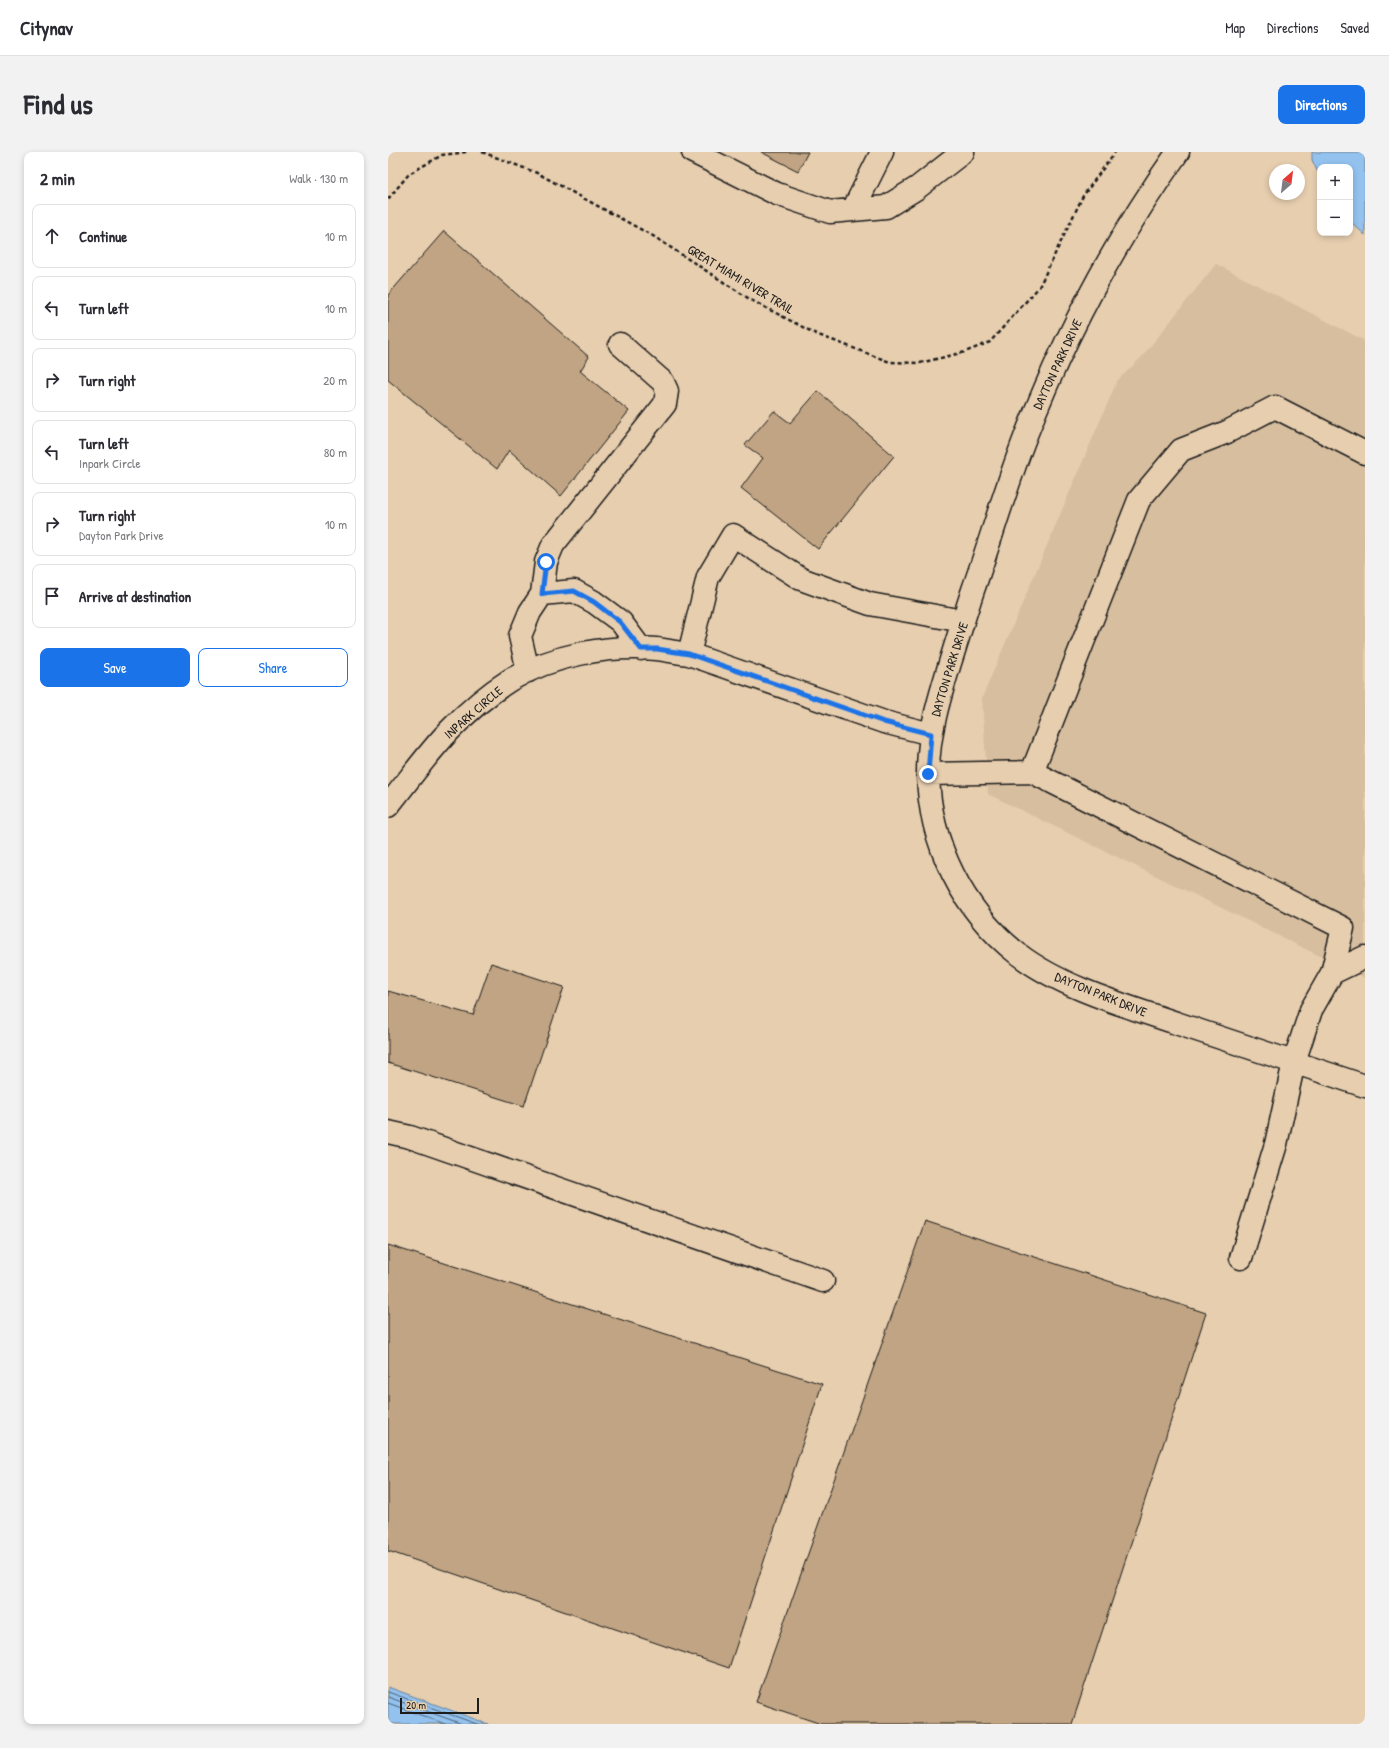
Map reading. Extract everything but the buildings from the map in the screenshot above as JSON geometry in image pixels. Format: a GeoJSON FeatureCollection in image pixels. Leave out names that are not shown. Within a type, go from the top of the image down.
{"type":"FeatureCollection","features":[{"type":"Feature","properties":{"kind":"street"},"geometry":{"type":"LineString","coordinates":[[693,152],[777,194],[830,212],[886,207],[917,188],[963,152]]}},
{"type":"Feature","properties":{"kind":"street"},"geometry":{"type":"LineString","coordinates":[[853,210],[882,152]]}},
{"type":"Feature","properties":{"kind":"street","name":"DAYTON PARK DRIVE"},"geometry":{"type":"LineString","coordinates":[[1178,152],[1155,184],[1114,250],[1078,318],[1024,439],[963,622],[936,709],[931,734],[928,774],[933,818],[942,851],[958,883],[986,924],[1018,953],[1044,971],[1071,985],[1137,1010],[1365,1086]]}},
{"type":"Feature","properties":{"kind":"street"},"geometry":{"type":"LineString","coordinates":[[528,671],[520,636],[530,612],[542,594],[546,562],[553,545],[638,440],[665,404],[667,391],[663,382],[620,344]]}},
{"type":"Feature","properties":{"kind":"street"},"geometry":{"type":"LineString","coordinates":[[1032,772],[1139,500],[1181,450],[1227,432],[1275,407],[1365,453]]}},
{"type":"Feature","properties":{"kind":"street"},"geometry":{"type":"LineString","coordinates":[[689,654],[708,577],[732,535],[801,579],[870,604],[963,622]]}},
{"type":"Feature","properties":{"kind":"street"},"geometry":{"type":"LineString","coordinates":[[542,594],[574,591],[587,598],[620,622],[641,649]]}},
{"type":"Feature","properties":{"kind":"street","name":"INPARK CIRCLE"},"geometry":{"type":"LineString","coordinates":[[388,806],[449,731],[478,704],[510,681],[528,671],[570,656],[613,649],[657,649],[689,654],[884,722],[931,734]]}},
{"type":"Feature","properties":{"kind":"street"},"geometry":{"type":"LineString","coordinates":[[928,774],[1032,772],[1343,928],[1332,973],[1311,1010],[1294,1062],[1276,1144],[1242,1258]]}},
{"type":"Feature","properties":{"kind":"street"},"geometry":{"type":"LineString","coordinates":[[1332,973],[1365,957]]}},
{"type":"Feature","properties":{"kind":"street"},"geometry":{"type":"LineString","coordinates":[[388,1132],[410,1137],[823,1281]]}},
{"type":"Feature","properties":{"kind":"path"},"geometry":{"type":"LineString","coordinates":[[388,199],[409,174],[442,155],[466,152]]}},
{"type":"Feature","properties":{"kind":"path","name":"GREAT MIAMI RIVER TRAIL"},"geometry":{"type":"LineString","coordinates":[[482,152],[537,173],[551,180],[653,236],[751,300],[816,334],[890,362],[920,363],[965,352],[990,342],[1039,287],[1083,196],[1115,152]]}},
{"type":"Feature","properties":{"kind":"shaded area"},"geometry":{"type":"Polygon","coordinates":[[[1216,264],[1365,341],[1365,978],[988,794],[982,698],[1117,381],[1141,358],[1216,264]]]}},
{"type":"Feature","properties":{"kind":"water"},"geometry":{"type":"Polygon","coordinates":[[[1312,152],[1365,152],[1365,235],[1353,224],[1353,164],[1317,164],[1317,171],[1312,160],[1312,152]]]}},
{"type":"Feature","properties":{"kind":"water"},"geometry":{"type":"Polygon","coordinates":[[[388,1687],[488,1724],[388,1724],[388,1687]]]}},
{"type":"Feature","properties":{"kind":"route"},"geometry":{"type":"LineString","coordinates":[[546,562],[542,594],[574,591],[594,602],[620,622],[641,649],[657,649],[689,654],[884,722],[931,734],[928,774]]}}]}
